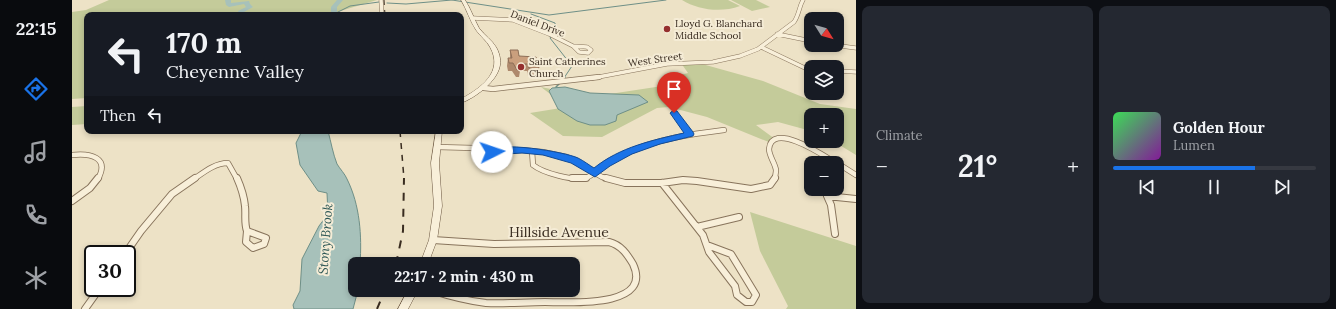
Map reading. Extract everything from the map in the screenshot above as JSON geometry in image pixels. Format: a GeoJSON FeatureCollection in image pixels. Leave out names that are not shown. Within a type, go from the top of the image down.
{"type":"FeatureCollection","features":[{"type":"Feature","properties":{"kind":"main road"},"geometry":{"type":"LineString","coordinates":[[464,2],[478,30],[493,47],[496,54],[496,69],[491,80],[484,88],[464,99]]}},
{"type":"Feature","properties":{"kind":"main road"},"geometry":{"type":"LineString","coordinates":[[427,257],[433,240],[438,206],[435,163],[439,134]]}},
{"type":"Feature","properties":{"kind":"main road"},"geometry":{"type":"LineString","coordinates":[[403,309],[409,297]]}},
{"type":"Feature","properties":{"kind":"street"},"geometry":{"type":"LineString","coordinates":[[381,0],[382,12]]}},
{"type":"Feature","properties":{"kind":"street","name":"West Street"},"geometry":{"type":"LineString","coordinates":[[484,88],[493,89],[538,83],[585,80],[667,64],[721,61],[748,54],[762,47],[796,19],[799,7],[803,0]]}},
{"type":"Feature","properties":{"kind":"street","name":"Daniel Drive"},"geometry":{"type":"LineString","coordinates":[[472,18],[513,20],[545,32],[573,46]]}},
{"type":"Feature","properties":{"kind":"street"},"geometry":{"type":"LineString","coordinates":[[777,34],[804,40]]}},
{"type":"Feature","properties":{"kind":"street"},"geometry":{"type":"LineString","coordinates":[[844,46],[856,48]]}},
{"type":"Feature","properties":{"kind":"street"},"geometry":{"type":"LineString","coordinates":[[762,47],[804,67]]}},
{"type":"Feature","properties":{"kind":"street"},"geometry":{"type":"LineString","coordinates":[[844,71],[856,72]]}},
{"type":"Feature","properties":{"kind":"street"},"geometry":{"type":"LineString","coordinates":[[674,113],[690,134]]}},
{"type":"Feature","properties":{"kind":"street"},"geometry":{"type":"LineString","coordinates":[[532,151],[533,165],[538,169],[575,179],[586,178],[606,164],[628,152],[658,142],[690,134],[724,130]]}},
{"type":"Feature","properties":{"kind":"street"},"geometry":{"type":"LineString","coordinates":[[437,147],[474,148],[492,152],[522,150],[567,157],[595,173],[614,181],[625,183],[662,183],[683,180],[751,189],[762,188],[770,185],[775,179],[776,169],[768,150],[771,142],[781,138],[800,142],[825,156]]}},
{"type":"Feature","properties":{"kind":"street"},"geometry":{"type":"LineString","coordinates":[[72,155],[87,154],[96,157],[100,160],[102,170],[100,178],[72,201]]}},
{"type":"Feature","properties":{"kind":"street"},"geometry":{"type":"LineString","coordinates":[[131,245],[172,194],[207,170],[222,163],[231,166],[242,190],[245,206],[245,226],[247,231]]}},
{"type":"Feature","properties":{"kind":"street"},"geometry":{"type":"LineString","coordinates":[[844,167],[856,174]]}},
{"type":"Feature","properties":{"kind":"street"},"geometry":{"type":"LineString","coordinates":[[662,183],[698,227],[709,252],[735,286],[737,295],[746,302],[752,302],[756,296],[731,254],[707,245]]}},
{"type":"Feature","properties":{"kind":"street"},"geometry":{"type":"LineString","coordinates":[[834,234],[831,205],[827,196],[856,199]]}},
{"type":"Feature","properties":{"kind":"street"},"geometry":{"type":"LineString","coordinates":[[698,227],[739,217]]}},
{"type":"Feature","properties":{"kind":"street","name":"Hillside Avenue"},"geometry":{"type":"LineString","coordinates":[[433,240],[494,244],[609,242],[618,245],[626,253],[634,265],[638,276],[634,286],[629,290],[615,298],[602,301],[487,303],[457,300],[449,297]]}},
{"type":"Feature","properties":{"kind":"street"},"geometry":{"type":"LineString","coordinates":[[85,309],[94,297]]}},
{"type":"Feature","properties":{"kind":"green space"},"geometry":{"type":"Polygon","coordinates":[[[109,0],[377,0],[337,12],[84,12],[84,98],[72,99],[72,12],[86,10],[109,0]]]}},
{"type":"Feature","properties":{"kind":"green space"},"geometry":{"type":"Polygon","coordinates":[[[682,0],[728,0],[740,6],[718,10],[702,8],[682,0]]]}},
{"type":"Feature","properties":{"kind":"green space"},"geometry":{"type":"Polygon","coordinates":[[[731,0],[756,0],[770,7],[752,11],[731,0]]]}},
{"type":"Feature","properties":{"kind":"green space"},"geometry":{"type":"Polygon","coordinates":[[[695,62],[763,81],[804,98],[804,100],[810,100],[820,104],[856,109],[856,155],[844,148],[844,108],[804,108],[804,129],[778,122],[756,125],[775,139],[771,143],[707,117],[669,107],[657,108],[602,137],[563,136],[530,113],[567,107],[541,87],[590,97],[669,85],[680,75],[688,73],[681,63],[695,62]]]}},
{"type":"Feature","properties":{"kind":"green space"},"geometry":{"type":"Polygon","coordinates":[[[84,106],[84,124],[72,125],[72,107],[84,106]]]}},
{"type":"Feature","properties":{"kind":"green space"},"geometry":{"type":"Polygon","coordinates":[[[750,212],[856,246],[856,309],[786,309],[788,306],[760,251],[750,212]]]}},
{"type":"Feature","properties":{"kind":"water"},"geometry":{"type":"Polygon","coordinates":[[[565,87],[590,93],[639,95],[648,102],[617,115],[616,121],[605,125],[590,125],[577,121],[558,109],[549,91],[552,88],[565,87]]]}},
{"type":"Feature","properties":{"kind":"water"},"geometry":{"type":"Polygon","coordinates":[[[300,134],[329,134],[337,164],[346,177],[355,199],[359,221],[361,257],[348,257],[348,297],[356,297],[353,309],[294,309],[293,305],[300,291],[302,259],[319,226],[328,214],[327,193],[318,191],[300,165],[296,143],[300,134]]]}},
{"type":"Feature","properties":{"kind":"building"},"geometry":{"type":"Polygon","coordinates":[[[510,50],[518,50],[519,56],[536,57],[539,68],[529,68],[528,64],[521,64],[520,70],[517,70],[513,63],[509,63],[508,58],[512,58],[510,50]]]}},
{"type":"Feature","properties":{"kind":"waterway","name":"Stony Brook"},"geometry":{"type":"LineString","coordinates":[[228,0],[229,5],[247,2],[247,5],[250,7],[242,12]]}},
{"type":"Feature","properties":{"kind":"waterway","name":"Stony Brook"},"geometry":{"type":"LineString","coordinates":[[334,12],[334,7],[340,0]]}},
{"type":"Feature","properties":{"kind":"waterway"},"geometry":{"type":"LineString","coordinates":[[387,3],[406,4],[452,0],[549,15],[666,0]]}},
{"type":"Feature","properties":{"kind":"waterway"},"geometry":{"type":"LineString","coordinates":[[338,12],[350,6],[379,2]]}},
{"type":"Feature","properties":{"kind":"waterway"},"geometry":{"type":"LineString","coordinates":[[531,14],[555,23],[556,30],[550,38],[572,66],[564,78]]}},
{"type":"Feature","properties":{"kind":"waterway"},"geometry":{"type":"LineString","coordinates":[[556,87],[560,83]]}},
{"type":"Feature","properties":{"kind":"railway"},"geometry":{"type":"LineString","coordinates":[[384,0],[385,12]]}},
{"type":"Feature","properties":{"kind":"railway"},"geometry":{"type":"LineString","coordinates":[[400,134],[404,179]]}},
{"type":"Feature","properties":{"kind":"railway"},"geometry":{"type":"LineString","coordinates":[[397,257],[403,231],[404,179]]}},
{"type":"Feature","properties":{"kind":"railway"},"geometry":{"type":"LineString","coordinates":[[377,309],[382,297]]}},
{"type":"Feature","properties":{"kind":"place","name":"Lloyd G. Blanchard Middle School"},"geometry":{"type":"Point","coordinates":[667,29]}},
{"type":"Feature","properties":{"kind":"place","name":"Saint Catherines Church"},"geometry":{"type":"Point","coordinates":[521,67]}},
{"type":"Feature","properties":{"kind":"route"},"geometry":{"type":"LineString","coordinates":[[492,152],[522,150],[543,152],[567,157],[595,173],[606,164],[628,152],[658,142],[690,134],[674,113]]}}]}
